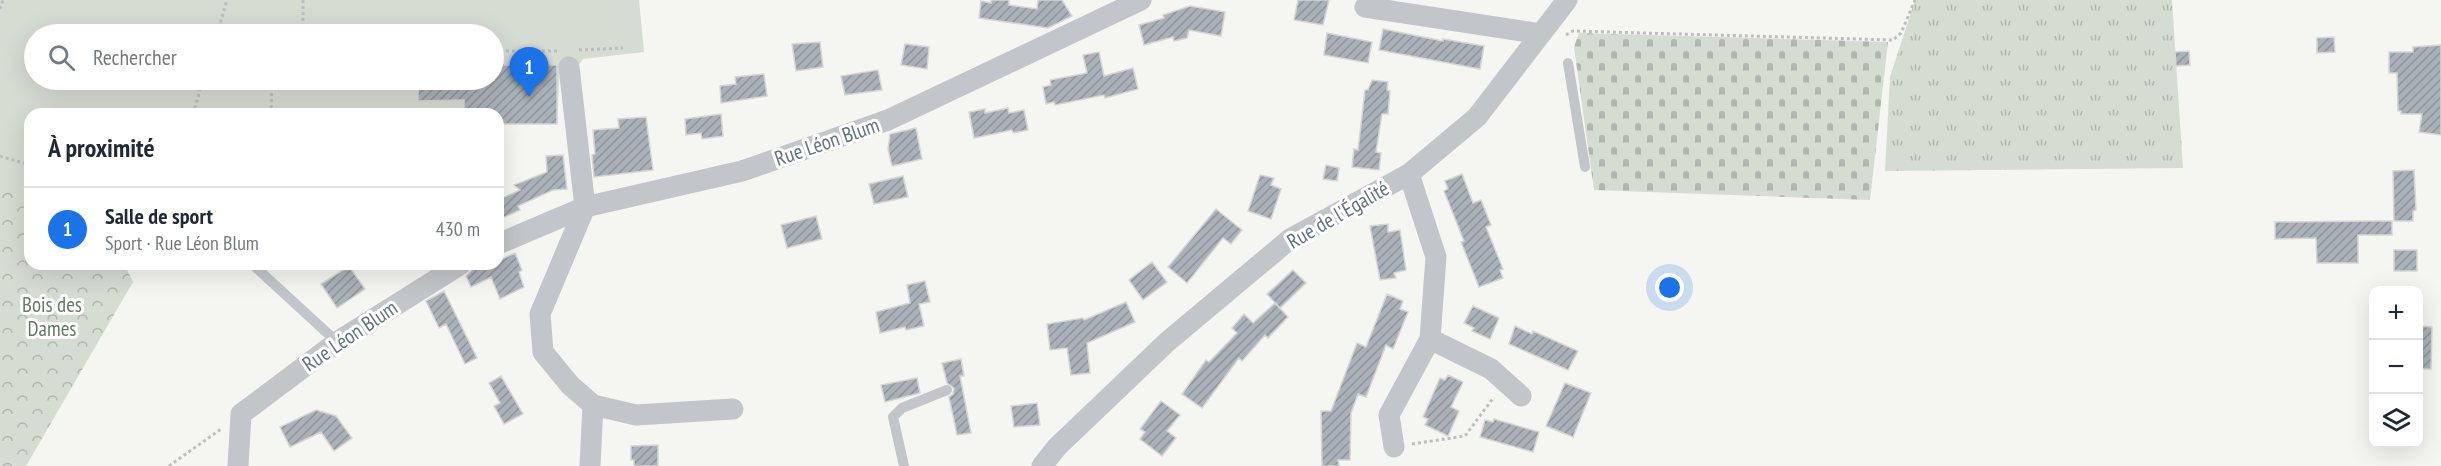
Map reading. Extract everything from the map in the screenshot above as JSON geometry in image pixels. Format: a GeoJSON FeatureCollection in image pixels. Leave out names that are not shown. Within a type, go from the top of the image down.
{"type":"FeatureCollection","features":[{"type":"Feature","properties":{"kind":"street","name":"Rue Léon Blum"},"geometry":{"type":"LineString","coordinates":[[504,241],[585,207],[742,171],[888,120],[1141,0]]}},
{"type":"Feature","properties":{"kind":"street","name":"Rue de l'Égalité"},"geometry":{"type":"LineString","coordinates":[[1042,466],[1058,447],[1167,342],[1290,239],[1410,174],[1477,117],[1567,0]]}},
{"type":"Feature","properties":{"kind":"street"},"geometry":{"type":"LineString","coordinates":[[1365,7],[1541,34]]}},
{"type":"Feature","properties":{"kind":"street"},"geometry":{"type":"LineString","coordinates":[[568,58],[585,207],[540,314],[543,352],[570,385],[593,405],[636,415],[733,409]]}},
{"type":"Feature","properties":{"kind":"street"},"geometry":{"type":"LineString","coordinates":[[1394,447],[1389,416],[1430,339],[1436,257],[1410,174]]}},
{"type":"Feature","properties":{"kind":"street","name":"Rue Léon Blum"},"geometry":{"type":"LineString","coordinates":[[241,414],[337,342],[451,270]]}},
{"type":"Feature","properties":{"kind":"street"},"geometry":{"type":"LineString","coordinates":[[1430,339],[1491,369],[1521,396]]}},
{"type":"Feature","properties":{"kind":"street"},"geometry":{"type":"LineString","coordinates":[[590,466],[593,405]]}},
{"type":"Feature","properties":{"kind":"street"},"geometry":{"type":"LineString","coordinates":[[238,466],[241,414]]}},
{"type":"Feature","properties":{"kind":"lane"},"geometry":{"type":"LineString","coordinates":[[1568,63],[1585,167]]}},
{"type":"Feature","properties":{"kind":"lane"},"geometry":{"type":"LineString","coordinates":[[259,270],[337,342]]}},
{"type":"Feature","properties":{"kind":"lane"},"geometry":{"type":"LineString","coordinates":[[904,466],[893,417],[902,408],[946,390]]}},
{"type":"Feature","properties":{"kind":"path"},"geometry":{"type":"LineString","coordinates":[[0,9],[3,0]]}},
{"type":"Feature","properties":{"kind":"path"},"geometry":{"type":"LineString","coordinates":[[220,24],[227,0]]}},
{"type":"Feature","properties":{"kind":"path"},"geometry":{"type":"LineString","coordinates":[[303,0],[303,24]]}},
{"type":"Feature","properties":{"kind":"path"},"geometry":{"type":"LineString","coordinates":[[1564,36],[1573,31],[1893,40],[1901,33],[1915,0]]}},
{"type":"Feature","properties":{"kind":"path"},"geometry":{"type":"LineString","coordinates":[[504,52],[568,58],[623,48]]}},
{"type":"Feature","properties":{"kind":"path"},"geometry":{"type":"LineString","coordinates":[[195,108],[201,90]]}},
{"type":"Feature","properties":{"kind":"path"},"geometry":{"type":"LineString","coordinates":[[271,108],[272,90]]}},
{"type":"Feature","properties":{"kind":"path"},"geometry":{"type":"LineString","coordinates":[[0,156],[24,163]]}},
{"type":"Feature","properties":{"kind":"path"},"geometry":{"type":"LineString","coordinates":[[1394,447],[1465,436],[1505,381]]}},
{"type":"Feature","properties":{"kind":"path"},"geometry":{"type":"LineString","coordinates":[[169,466],[241,414]]}},
{"type":"Feature","properties":{"kind":"green space"},"geometry":{"type":"Polygon","coordinates":[[[0,0],[639,0],[644,52],[583,59],[578,66],[560,65],[557,124],[504,124],[504,108],[24,108],[24,189],[0,179],[0,0]]]}},
{"type":"Feature","properties":{"kind":"green space"},"geometry":{"type":"Polygon","coordinates":[[[1915,0],[2172,0],[2183,168],[1885,171],[1890,77],[1915,0]]]}},
{"type":"Feature","properties":{"kind":"green space"},"geometry":{"type":"Polygon","coordinates":[[[1579,33],[1888,42],[1870,200],[1594,190],[1574,47],[1579,33]]]}},
{"type":"Feature","properties":{"kind":"green space","name":"Bois des Dames"},"geometry":{"type":"Polygon","coordinates":[[[0,176],[24,189],[24,270],[127,270],[133,282],[26,466],[0,466],[0,176]]]}},
{"type":"Feature","properties":{"kind":"building"},"geometry":{"type":"Polygon","coordinates":[[[991,0],[1009,0],[1009,5],[1037,9],[1038,0],[1062,0],[1072,16],[1048,28],[979,18],[981,1],[991,3],[991,0]]]}},
{"type":"Feature","properties":{"kind":"building"},"geometry":{"type":"Polygon","coordinates":[[[1298,0],[1329,0],[1323,25],[1294,20],[1298,0]]]}},
{"type":"Feature","properties":{"kind":"building"},"geometry":{"type":"Polygon","coordinates":[[[1190,6],[1225,12],[1221,36],[1189,30],[1187,38],[1174,41],[1173,37],[1144,45],[1139,25],[1164,18],[1163,15],[1190,6]]]}},
{"type":"Feature","properties":{"kind":"building"},"geometry":{"type":"Polygon","coordinates":[[[1383,29],[1443,41],[1443,39],[1484,46],[1480,69],[1379,50],[1383,29]]]}},
{"type":"Feature","properties":{"kind":"building"},"geometry":{"type":"Polygon","coordinates":[[[1327,33],[1372,42],[1368,63],[1324,55],[1327,33]]]}},
{"type":"Feature","properties":{"kind":"building"},"geometry":{"type":"Polygon","coordinates":[[[2334,37],[2335,52],[2317,53],[2317,38],[2334,37]]]}},
{"type":"Feature","properties":{"kind":"building"},"geometry":{"type":"Polygon","coordinates":[[[820,42],[823,67],[796,71],[792,44],[820,42]]]}},
{"type":"Feature","properties":{"kind":"building"},"geometry":{"type":"Polygon","coordinates":[[[905,44],[929,47],[927,69],[901,65],[905,44]]]}},
{"type":"Feature","properties":{"kind":"building"},"geometry":{"type":"Polygon","coordinates":[[[2441,45],[2441,135],[2419,132],[2422,114],[2401,114],[2401,111],[2398,111],[2397,73],[2389,73],[2389,52],[2413,52],[2413,47],[2441,45]]]}},
{"type":"Feature","properties":{"kind":"building"},"geometry":{"type":"Polygon","coordinates":[[[2189,51],[2190,65],[2176,66],[2175,52],[2189,51]]]}},
{"type":"Feature","properties":{"kind":"building"},"geometry":{"type":"Polygon","coordinates":[[[1099,52],[1104,76],[1133,68],[1138,89],[1105,98],[1104,95],[1055,105],[1054,102],[1046,104],[1043,87],[1051,85],[1050,80],[1087,73],[1083,55],[1099,52]]]}},
{"type":"Feature","properties":{"kind":"building"},"geometry":{"type":"Polygon","coordinates":[[[504,65],[557,65],[557,124],[504,124],[504,108],[464,108],[464,100],[418,101],[418,90],[504,90],[504,65]]]}},
{"type":"Feature","properties":{"kind":"building"},"geometry":{"type":"Polygon","coordinates":[[[878,70],[882,90],[845,95],[841,76],[878,70]]]}},
{"type":"Feature","properties":{"kind":"building"},"geometry":{"type":"Polygon","coordinates":[[[764,74],[767,96],[721,103],[720,86],[736,84],[735,77],[764,74]]]}},
{"type":"Feature","properties":{"kind":"building"},"geometry":{"type":"Polygon","coordinates":[[[1372,80],[1388,82],[1387,90],[1390,91],[1388,114],[1382,114],[1376,152],[1381,153],[1379,170],[1352,167],[1354,149],[1358,150],[1365,90],[1368,90],[1372,80]]]}},
{"type":"Feature","properties":{"kind":"building"},"geometry":{"type":"Polygon","coordinates":[[[1008,108],[1009,113],[1024,110],[1028,130],[1013,133],[1012,130],[974,138],[969,112],[985,109],[985,113],[1008,108]]]}},
{"type":"Feature","properties":{"kind":"building"},"geometry":{"type":"Polygon","coordinates":[[[721,114],[723,136],[702,139],[701,133],[686,135],[685,119],[721,114]]]}},
{"type":"Feature","properties":{"kind":"building"},"geometry":{"type":"Polygon","coordinates":[[[646,117],[653,170],[594,177],[593,130],[619,128],[618,119],[646,117]]]}},
{"type":"Feature","properties":{"kind":"building"},"geometry":{"type":"Polygon","coordinates":[[[916,128],[922,159],[892,166],[888,149],[890,134],[916,128]]]}},
{"type":"Feature","properties":{"kind":"building"},"geometry":{"type":"Polygon","coordinates":[[[563,155],[567,189],[553,190],[518,206],[520,210],[504,217],[504,197],[520,190],[514,185],[547,172],[546,156],[563,155]]]}},
{"type":"Feature","properties":{"kind":"building"},"geometry":{"type":"Polygon","coordinates":[[[1326,165],[1339,168],[1337,181],[1323,179],[1326,165]]]}},
{"type":"Feature","properties":{"kind":"building"},"geometry":{"type":"Polygon","coordinates":[[[2414,170],[2416,210],[2413,211],[2413,221],[2394,221],[2393,171],[2414,170]]]}},
{"type":"Feature","properties":{"kind":"building"},"geometry":{"type":"Polygon","coordinates":[[[1462,174],[1473,203],[1481,200],[1491,225],[1486,227],[1503,269],[1500,270],[1503,278],[1479,287],[1444,191],[1448,189],[1445,181],[1462,174]]]}},
{"type":"Feature","properties":{"kind":"building"},"geometry":{"type":"Polygon","coordinates":[[[1260,175],[1274,178],[1271,185],[1281,189],[1271,219],[1248,211],[1260,175]]]}},
{"type":"Feature","properties":{"kind":"building"},"geometry":{"type":"Polygon","coordinates":[[[903,176],[908,197],[874,204],[869,184],[903,176]]]}},
{"type":"Feature","properties":{"kind":"building"},"geometry":{"type":"Polygon","coordinates":[[[1216,209],[1242,230],[1231,244],[1223,238],[1187,283],[1168,267],[1216,209]]]}},
{"type":"Feature","properties":{"kind":"building"},"geometry":{"type":"Polygon","coordinates":[[[816,216],[822,239],[787,248],[781,225],[816,216]]]}},
{"type":"Feature","properties":{"kind":"building"},"geometry":{"type":"Polygon","coordinates":[[[2392,221],[2392,235],[2358,235],[2358,263],[2317,263],[2316,238],[2275,239],[2275,222],[2392,221]]]}},
{"type":"Feature","properties":{"kind":"building"},"geometry":{"type":"Polygon","coordinates":[[[1388,224],[1388,232],[1400,230],[1406,270],[1394,273],[1396,278],[1380,280],[1370,226],[1388,224]]]}},
{"type":"Feature","properties":{"kind":"building"},"geometry":{"type":"Polygon","coordinates":[[[2394,250],[2417,250],[2417,271],[2394,271],[2394,250]]]}},
{"type":"Feature","properties":{"kind":"building"},"geometry":{"type":"Polygon","coordinates":[[[515,253],[522,270],[519,272],[524,287],[500,299],[491,277],[471,287],[466,276],[472,270],[504,270],[504,258],[515,253]]]}},
{"type":"Feature","properties":{"kind":"building"},"geometry":{"type":"Polygon","coordinates":[[[1152,262],[1167,282],[1143,300],[1129,280],[1152,262]]]}},
{"type":"Feature","properties":{"kind":"building"},"geometry":{"type":"Polygon","coordinates":[[[343,270],[352,270],[365,289],[337,308],[321,284],[343,270]]]}},
{"type":"Feature","properties":{"kind":"building"},"geometry":{"type":"Polygon","coordinates":[[[1293,270],[1306,283],[1280,308],[1267,294],[1293,270]]]}},
{"type":"Feature","properties":{"kind":"building"},"geometry":{"type":"Polygon","coordinates":[[[925,281],[930,302],[919,304],[924,326],[906,330],[905,327],[880,333],[876,312],[910,303],[907,285],[925,281]]]}},
{"type":"Feature","properties":{"kind":"building"},"geometry":{"type":"Polygon","coordinates":[[[444,291],[477,358],[465,364],[446,324],[439,328],[426,301],[444,291]]]}},
{"type":"Feature","properties":{"kind":"building"},"geometry":{"type":"Polygon","coordinates":[[[1387,294],[1403,301],[1400,309],[1408,312],[1393,349],[1386,345],[1366,397],[1358,394],[1351,413],[1350,460],[1338,460],[1339,466],[1322,466],[1321,411],[1331,411],[1357,343],[1366,347],[1387,294]]]}},
{"type":"Feature","properties":{"kind":"building"},"geometry":{"type":"Polygon","coordinates":[[[1126,302],[1135,322],[1087,343],[1090,373],[1071,375],[1067,348],[1050,350],[1047,324],[1083,318],[1084,320],[1126,302]]]}},
{"type":"Feature","properties":{"kind":"building"},"geometry":{"type":"Polygon","coordinates":[[[1275,303],[1288,317],[1268,338],[1265,335],[1242,361],[1239,358],[1202,408],[1182,394],[1206,360],[1209,362],[1237,333],[1232,328],[1244,314],[1253,323],[1275,303]]]}},
{"type":"Feature","properties":{"kind":"building"},"geometry":{"type":"Polygon","coordinates":[[[1473,306],[1499,318],[1490,339],[1472,331],[1474,328],[1464,323],[1473,306]]]}},
{"type":"Feature","properties":{"kind":"building"},"geometry":{"type":"Polygon","coordinates":[[[1515,326],[1532,334],[1533,331],[1578,351],[1568,370],[1509,344],[1515,326]]]}},
{"type":"Feature","properties":{"kind":"building"},"geometry":{"type":"Polygon","coordinates":[[[2423,326],[2432,327],[2431,369],[2423,369],[2423,326]]]}},
{"type":"Feature","properties":{"kind":"building"},"geometry":{"type":"Polygon","coordinates":[[[961,359],[964,376],[960,376],[971,433],[957,435],[949,397],[953,394],[954,388],[947,383],[942,363],[961,359]]]}},
{"type":"Feature","properties":{"kind":"building"},"geometry":{"type":"Polygon","coordinates":[[[1448,375],[1463,382],[1451,407],[1459,411],[1448,436],[1425,425],[1428,419],[1423,417],[1440,378],[1445,380],[1448,375]]]}},
{"type":"Feature","properties":{"kind":"building"},"geometry":{"type":"Polygon","coordinates":[[[501,376],[523,414],[504,424],[494,406],[500,403],[489,383],[501,376]]]}},
{"type":"Feature","properties":{"kind":"building"},"geometry":{"type":"Polygon","coordinates":[[[917,378],[920,393],[885,402],[881,385],[917,378]]]}},
{"type":"Feature","properties":{"kind":"building"},"geometry":{"type":"Polygon","coordinates":[[[1565,383],[1591,393],[1573,437],[1546,426],[1565,383]]]}},
{"type":"Feature","properties":{"kind":"building"},"geometry":{"type":"Polygon","coordinates":[[[1161,401],[1180,415],[1167,431],[1176,438],[1162,456],[1140,439],[1145,432],[1140,429],[1161,401]]]}},
{"type":"Feature","properties":{"kind":"building"},"geometry":{"type":"Polygon","coordinates":[[[1037,403],[1040,425],[1014,427],[1011,406],[1037,403]]]}},
{"type":"Feature","properties":{"kind":"building"},"geometry":{"type":"Polygon","coordinates":[[[316,410],[336,416],[352,438],[334,451],[321,432],[290,447],[280,427],[316,410]]]}},
{"type":"Feature","properties":{"kind":"building"},"geometry":{"type":"Polygon","coordinates":[[[1494,419],[1539,432],[1533,452],[1480,437],[1485,420],[1493,422],[1494,419]]]}},
{"type":"Feature","properties":{"kind":"building"},"geometry":{"type":"Polygon","coordinates":[[[658,445],[658,466],[634,466],[634,460],[631,460],[631,446],[658,445]]]}},
{"type":"Feature","properties":{"kind":"place","name":"Salle de sport"},"geometry":{"type":"Point","coordinates":[529,97]}}]}
